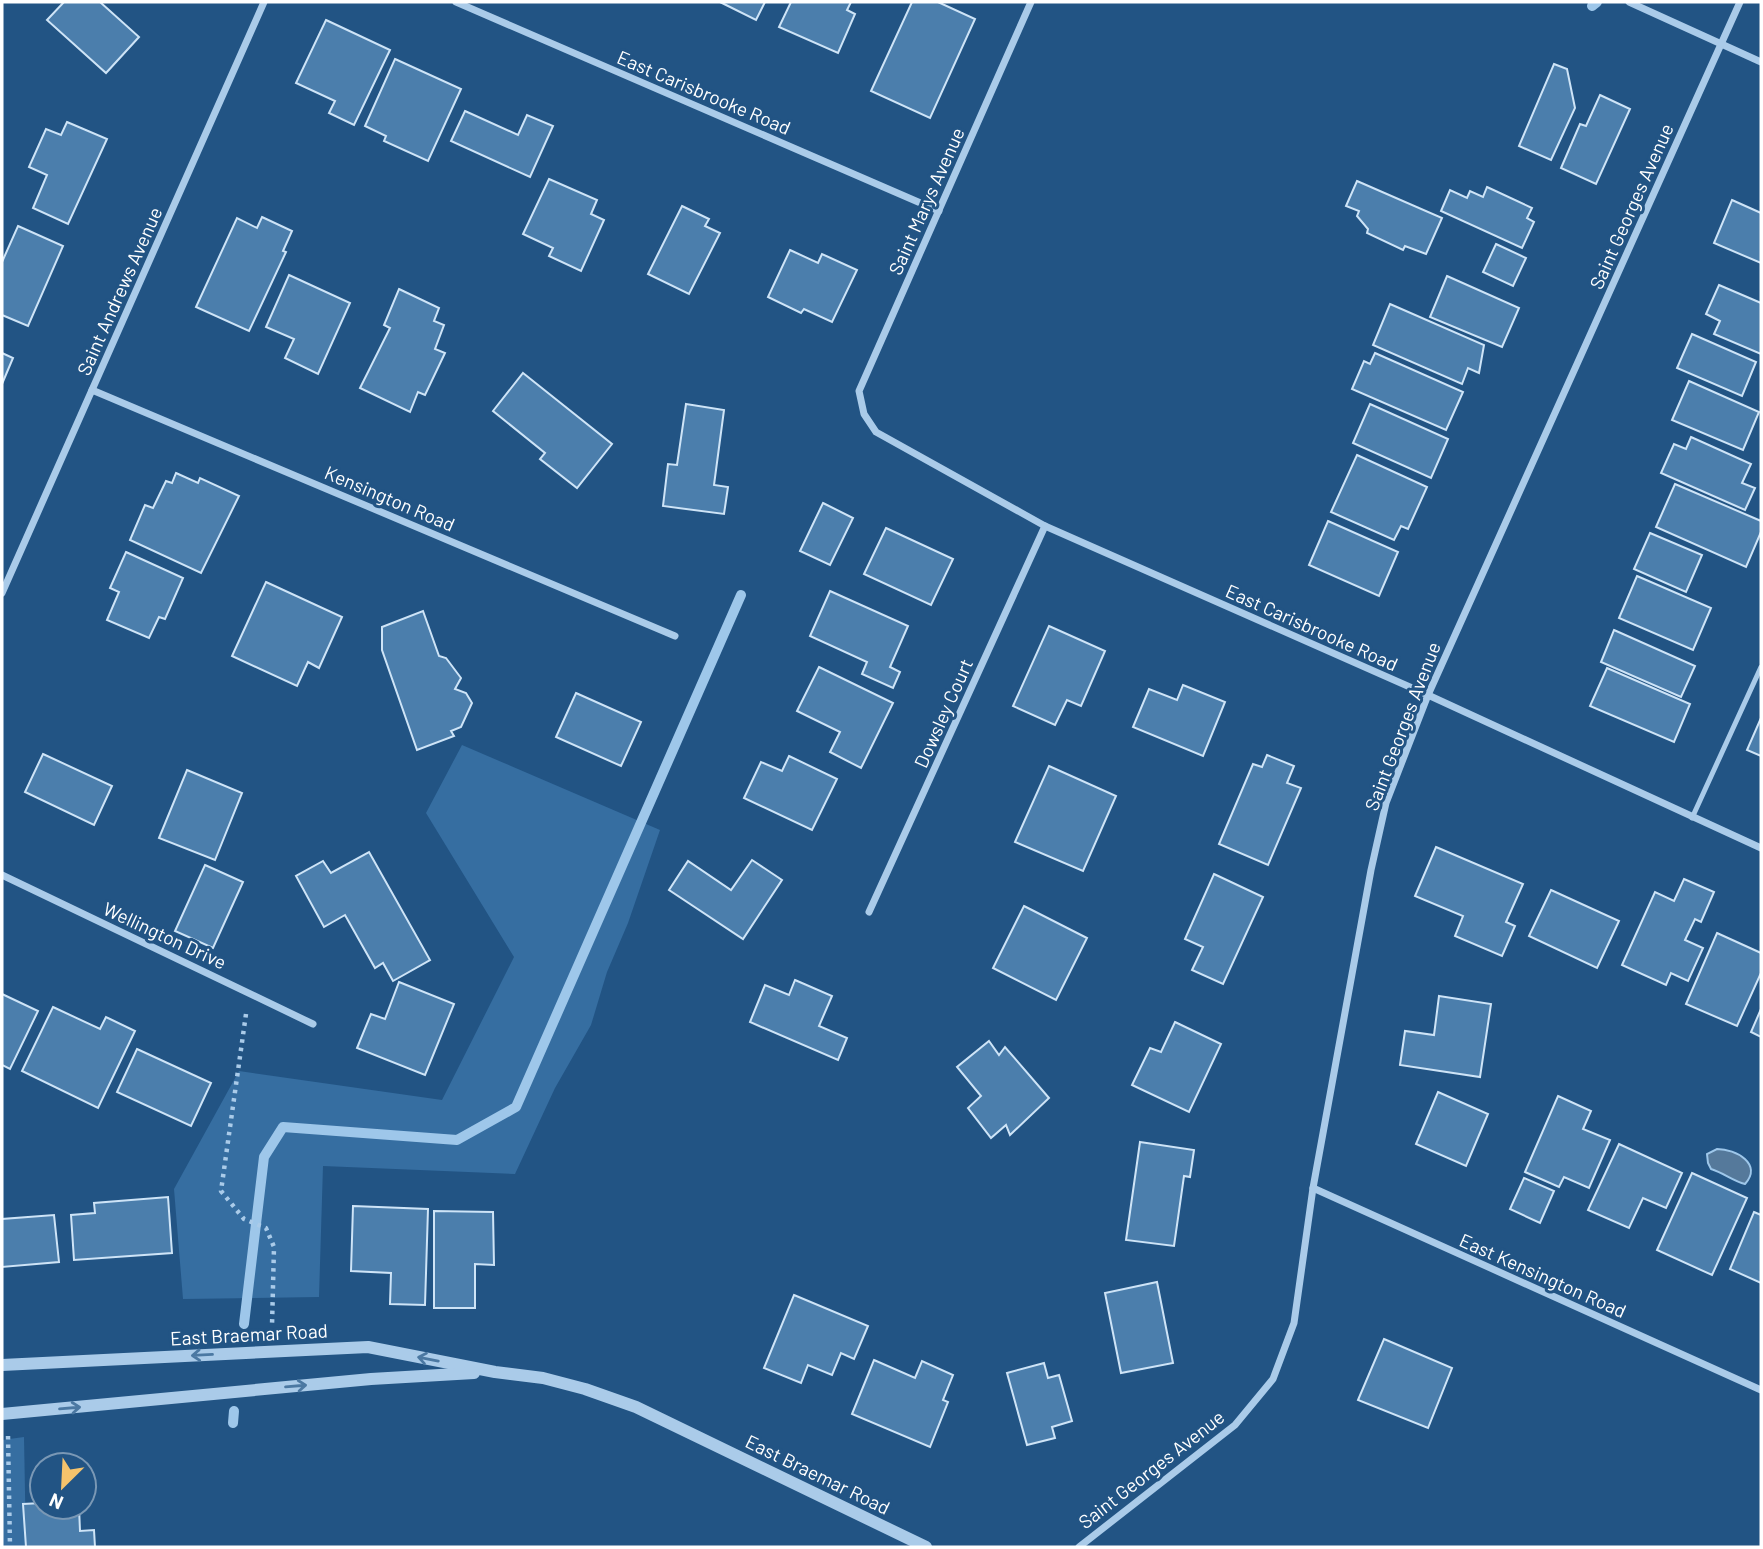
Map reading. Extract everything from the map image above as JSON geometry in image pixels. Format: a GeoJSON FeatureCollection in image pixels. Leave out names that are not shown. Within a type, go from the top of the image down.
{"type":"FeatureCollection","features":[{"type":"Feature","properties":{"kind":"street","name":"Saint Andrews Avenue"},"geometry":{"type":"LineString","coordinates":[[2,593],[264,2]]}},
{"type":"Feature","properties":{"kind":"street","name":"East Carisbrooke Road"},"geometry":{"type":"LineString","coordinates":[[456,2],[939,211]]}},
{"type":"Feature","properties":{"kind":"street","name":"Saint Marys Avenue"},"geometry":{"type":"LineString","coordinates":[[864,414],[859,391],[1031,2]]}},
{"type":"Feature","properties":{"kind":"street"},"geometry":{"type":"LineString","coordinates":[[1629,2],[1761,62]]}},
{"type":"Feature","properties":{"kind":"street","name":"Saint Georges Avenue"},"geometry":{"type":"LineString","coordinates":[[1079,1547],[1235,1425],[1273,1379],[1294,1323],[1312,1188],[1386,803],[1428,695],[1740,2]]}},
{"type":"Feature","properties":{"kind":"street","name":"Kensington Road"},"geometry":{"type":"LineString","coordinates":[[92,390],[675,636]]}},
{"type":"Feature","properties":{"kind":"street","name":"East Carisbrooke Road"},"geometry":{"type":"LineString","coordinates":[[864,414],[876,432],[1045,526],[1428,695],[1761,848]]}},
{"type":"Feature","properties":{"kind":"street","name":"Dowsley Court"},"geometry":{"type":"LineString","coordinates":[[869,912],[1045,526]]}},
{"type":"Feature","properties":{"kind":"street","name":"Wellington Drive"},"geometry":{"type":"LineString","coordinates":[[2,875],[313,1024]]}},
{"type":"Feature","properties":{"kind":"street","name":"East Kensington Road"},"geometry":{"type":"LineString","coordinates":[[1312,1188],[1761,1390]]}},
{"type":"Feature","properties":{"kind":"street","name":"East Braemar Road"},"geometry":{"type":"LineString","coordinates":[[2,1365],[368,1347],[495,1372],[543,1378],[585,1388],[636,1408],[926,1547]]}},
{"type":"Feature","properties":{"kind":"street","name":"East Braemar Road"},"geometry":{"type":"LineString","coordinates":[[2,1413],[371,1379],[495,1372]]}},
{"type":"Feature","properties":{"kind":"lane"},"geometry":{"type":"LineString","coordinates":[[1692,818],[1761,667]]}},
{"type":"Feature","properties":{"kind":"path"},"geometry":{"type":"LineString","coordinates":[[249,992],[221,1191],[244,1219],[266,1228],[274,1247],[272,1326]]}},
{"type":"Feature","properties":{"kind":"path"},"geometry":{"type":"LineString","coordinates":[[8,1443],[10,1547]]}},
{"type":"Feature","properties":{"kind":"shaded area"},"geometry":{"type":"Polygon","coordinates":[[[462,745],[660,830],[628,923],[607,972],[591,1025],[555,1088],[515,1174],[323,1166],[319,1297],[183,1299],[174,1189],[239,1071],[442,1100],[514,957],[426,813],[462,745]]]}},
{"type":"Feature","properties":{"kind":"shaded area"},"geometry":{"type":"Polygon","coordinates":[[[1717,1149],[1739,1155],[1749,1164],[1750,1177],[1745,1184],[1711,1169],[1707,1154],[1717,1149]]]}},
{"type":"Feature","properties":{"kind":"shaded area"},"geometry":{"type":"Polygon","coordinates":[[[24,1437],[26,1547],[2,1547],[2,1440],[24,1437]]]}},
{"type":"Feature","properties":{"kind":"building"},"geometry":{"type":"Polygon","coordinates":[[[64,2],[100,2],[139,37],[106,73],[47,20],[64,2]]]}},
{"type":"Feature","properties":{"kind":"building"},"geometry":{"type":"Polygon","coordinates":[[[720,2],[765,2],[756,20],[720,2]]]}},
{"type":"Feature","properties":{"kind":"building"},"geometry":{"type":"Polygon","coordinates":[[[791,2],[851,2],[847,10],[855,14],[838,53],[779,27],[791,2]]]}},
{"type":"Feature","properties":{"kind":"building"},"geometry":{"type":"Polygon","coordinates":[[[912,2],[938,2],[975,19],[930,118],[871,91],[912,2]]]}},
{"type":"Feature","properties":{"kind":"building"},"geometry":{"type":"Polygon","coordinates":[[[326,20],[390,50],[354,125],[329,113],[335,101],[296,83],[326,20]]]}},
{"type":"Feature","properties":{"kind":"building"},"geometry":{"type":"Polygon","coordinates":[[[395,59],[461,89],[428,161],[384,141],[386,136],[365,126],[395,59]]]}},
{"type":"Feature","properties":{"kind":"building"},"geometry":{"type":"Polygon","coordinates":[[[1554,64],[1567,69],[1575,108],[1551,160],[1519,146],[1554,64]]]}},
{"type":"Feature","properties":{"kind":"building"},"geometry":{"type":"Polygon","coordinates":[[[1600,95],[1630,109],[1596,184],[1561,168],[1580,124],[1586,126],[1600,95]]]}},
{"type":"Feature","properties":{"kind":"building"},"geometry":{"type":"Polygon","coordinates":[[[465,111],[518,135],[527,115],[553,126],[530,177],[451,141],[465,111]]]}},
{"type":"Feature","properties":{"kind":"building"},"geometry":{"type":"Polygon","coordinates":[[[67,122],[107,139],[68,224],[33,208],[47,175],[29,167],[46,129],[61,135],[67,122]]]}},
{"type":"Feature","properties":{"kind":"building"},"geometry":{"type":"Polygon","coordinates":[[[549,179],[597,200],[591,214],[604,220],[581,271],[549,256],[553,248],[523,234],[549,179]]]}},
{"type":"Feature","properties":{"kind":"building"},"geometry":{"type":"Polygon","coordinates":[[[1357,181],[1442,218],[1426,254],[1405,246],[1403,250],[1367,233],[1368,229],[1357,216],[1359,211],[1346,206],[1357,181]]]}},
{"type":"Feature","properties":{"kind":"building"},"geometry":{"type":"Polygon","coordinates":[[[1487,187],[1532,208],[1527,218],[1534,222],[1522,248],[1441,211],[1450,190],[1467,198],[1470,191],[1483,197],[1487,187]]]}},
{"type":"Feature","properties":{"kind":"building"},"geometry":{"type":"Polygon","coordinates":[[[1732,200],[1761,213],[1761,263],[1714,243],[1732,200]]]}},
{"type":"Feature","properties":{"kind":"building"},"geometry":{"type":"Polygon","coordinates":[[[682,206],[709,219],[705,226],[720,233],[689,294],[648,274],[682,206]]]}},
{"type":"Feature","properties":{"kind":"building"},"geometry":{"type":"Polygon","coordinates":[[[262,217],[292,231],[283,251],[286,252],[249,331],[196,307],[237,218],[257,228],[262,217]]]}},
{"type":"Feature","properties":{"kind":"building"},"geometry":{"type":"Polygon","coordinates":[[[18,226],[63,246],[28,326],[2,315],[2,262],[18,226]]]}},
{"type":"Feature","properties":{"kind":"building"},"geometry":{"type":"Polygon","coordinates":[[[1496,244],[1526,258],[1513,286],[1483,272],[1496,244]]]}},
{"type":"Feature","properties":{"kind":"building"},"geometry":{"type":"Polygon","coordinates":[[[790,250],[818,263],[822,254],[857,270],[832,322],[804,309],[801,313],[768,297],[790,250]]]}},
{"type":"Feature","properties":{"kind":"building"},"geometry":{"type":"Polygon","coordinates":[[[289,275],[350,303],[318,374],[285,358],[294,339],[266,327],[289,275]]]}},
{"type":"Feature","properties":{"kind":"building"},"geometry":{"type":"Polygon","coordinates":[[[1447,276],[1519,308],[1502,347],[1430,317],[1447,276]]]}},
{"type":"Feature","properties":{"kind":"building"},"geometry":{"type":"Polygon","coordinates":[[[1719,285],[1761,303],[1761,354],[1714,334],[1720,321],[1706,314],[1719,285]]]}},
{"type":"Feature","properties":{"kind":"building"},"geometry":{"type":"Polygon","coordinates":[[[399,289],[439,308],[434,321],[444,325],[435,349],[445,353],[425,395],[418,392],[410,412],[360,388],[390,328],[384,325],[399,289]]]}},
{"type":"Feature","properties":{"kind":"building"},"geometry":{"type":"Polygon","coordinates":[[[1390,304],[1484,345],[1479,373],[1468,368],[1462,384],[1373,345],[1390,304]]]}},
{"type":"Feature","properties":{"kind":"building"},"geometry":{"type":"Polygon","coordinates":[[[1692,334],[1756,362],[1742,396],[1677,368],[1692,334]]]}},
{"type":"Feature","properties":{"kind":"building"},"geometry":{"type":"Polygon","coordinates":[[[2,353],[13,358],[2,384],[2,353]]]}},
{"type":"Feature","properties":{"kind":"building"},"geometry":{"type":"Polygon","coordinates":[[[1375,353],[1463,392],[1446,430],[1352,389],[1364,361],[1370,364],[1375,353]]]}},
{"type":"Feature","properties":{"kind":"building"},"geometry":{"type":"Polygon","coordinates":[[[523,373],[612,444],[577,488],[540,459],[545,453],[493,411],[523,373]]]}},
{"type":"Feature","properties":{"kind":"building"},"geometry":{"type":"Polygon","coordinates":[[[1689,381],[1759,412],[1743,450],[1672,420],[1689,381]]]}},
{"type":"Feature","properties":{"kind":"building"},"geometry":{"type":"Polygon","coordinates":[[[686,404],[724,410],[714,485],[728,487],[724,514],[663,506],[668,464],[677,465],[686,404]]]}},
{"type":"Feature","properties":{"kind":"building"},"geometry":{"type":"Polygon","coordinates":[[[1370,404],[1448,439],[1431,478],[1353,443],[1370,404]]]}},
{"type":"Feature","properties":{"kind":"building"},"geometry":{"type":"Polygon","coordinates":[[[1691,437],[1751,464],[1742,483],[1755,488],[1745,510],[1661,473],[1674,444],[1686,449],[1691,437]]]}},
{"type":"Feature","properties":{"kind":"building"},"geometry":{"type":"Polygon","coordinates":[[[1357,455],[1427,487],[1408,529],[1401,526],[1394,540],[1331,512],[1357,455]]]}},
{"type":"Feature","properties":{"kind":"building"},"geometry":{"type":"Polygon","coordinates":[[[176,473],[198,483],[200,478],[239,496],[201,573],[130,540],[145,505],[153,508],[166,481],[172,483],[176,473]]]}},
{"type":"Feature","properties":{"kind":"building"},"geometry":{"type":"Polygon","coordinates":[[[1675,484],[1761,521],[1761,532],[1746,567],[1656,527],[1675,484]]]}},
{"type":"Feature","properties":{"kind":"building"},"geometry":{"type":"Polygon","coordinates":[[[823,503],[853,518],[830,565],[800,551],[823,503]]]}},
{"type":"Feature","properties":{"kind":"building"},"geometry":{"type":"Polygon","coordinates":[[[1328,521],[1398,552],[1379,596],[1309,565],[1328,521]]]}},
{"type":"Feature","properties":{"kind":"building"},"geometry":{"type":"Polygon","coordinates":[[[886,528],[953,559],[931,605],[864,574],[886,528]]]}},
{"type":"Feature","properties":{"kind":"building"},"geometry":{"type":"Polygon","coordinates":[[[1650,533],[1702,555],[1686,592],[1634,569],[1650,533]]]}},
{"type":"Feature","properties":{"kind":"building"},"geometry":{"type":"Polygon","coordinates":[[[126,552],[183,578],[165,619],[159,617],[149,638],[107,620],[119,592],[110,588],[126,552]]]}},
{"type":"Feature","properties":{"kind":"building"},"geometry":{"type":"Polygon","coordinates":[[[1637,576],[1711,608],[1693,650],[1619,618],[1637,576]]]}},
{"type":"Feature","properties":{"kind":"building"},"geometry":{"type":"Polygon","coordinates":[[[266,582],[342,617],[319,668],[308,662],[297,686],[232,656],[266,582]]]}},
{"type":"Feature","properties":{"kind":"building"},"geometry":{"type":"Polygon","coordinates":[[[830,591],[908,626],[890,667],[900,672],[893,688],[862,674],[867,662],[810,636],[830,591]]]}},
{"type":"Feature","properties":{"kind":"building"},"geometry":{"type":"Polygon","coordinates":[[[423,611],[439,656],[446,658],[461,678],[455,689],[466,693],[472,703],[461,727],[451,731],[454,736],[417,750],[382,650],[382,627],[423,611]]]}},
{"type":"Feature","properties":{"kind":"building"},"geometry":{"type":"Polygon","coordinates":[[[1049,626],[1105,651],[1081,706],[1067,700],[1055,725],[1013,706],[1049,626]]]}},
{"type":"Feature","properties":{"kind":"building"},"geometry":{"type":"Polygon","coordinates":[[[1614,630],[1695,666],[1681,697],[1601,662],[1614,630]]]}},
{"type":"Feature","properties":{"kind":"building"},"geometry":{"type":"Polygon","coordinates":[[[819,667],[893,703],[861,768],[830,752],[840,732],[797,711],[819,667]]]}},
{"type":"Feature","properties":{"kind":"building"},"geometry":{"type":"Polygon","coordinates":[[[1607,668],[1690,704],[1674,742],[1590,706],[1607,668]]]}},
{"type":"Feature","properties":{"kind":"building"},"geometry":{"type":"Polygon","coordinates":[[[1183,685],[1225,702],[1203,756],[1133,727],[1149,689],[1177,700],[1183,685]]]}},
{"type":"Feature","properties":{"kind":"building"},"geometry":{"type":"Polygon","coordinates":[[[576,693],[641,722],[621,766],[556,737],[576,693]]]}},
{"type":"Feature","properties":{"kind":"building"},"geometry":{"type":"Polygon","coordinates":[[[1761,718],[1761,756],[1747,750],[1761,718]]]}},
{"type":"Feature","properties":{"kind":"building"},"geometry":{"type":"Polygon","coordinates":[[[43,754],[112,786],[94,825],[25,792],[43,754]]]}},
{"type":"Feature","properties":{"kind":"building"},"geometry":{"type":"Polygon","coordinates":[[[1267,755],[1294,766],[1287,783],[1301,788],[1268,865],[1219,844],[1253,764],[1262,767],[1267,755]]]}},
{"type":"Feature","properties":{"kind":"building"},"geometry":{"type":"Polygon","coordinates":[[[789,756],[837,779],[812,830],[744,798],[761,762],[782,771],[789,756]]]}},
{"type":"Feature","properties":{"kind":"building"},"geometry":{"type":"Polygon","coordinates":[[[1049,766],[1116,796],[1083,871],[1015,842],[1049,766]]]}},
{"type":"Feature","properties":{"kind":"building"},"geometry":{"type":"Polygon","coordinates":[[[187,770],[242,793],[215,860],[159,838],[187,770]]]}},
{"type":"Feature","properties":{"kind":"building"},"geometry":{"type":"Polygon","coordinates":[[[1436,847],[1523,884],[1506,922],[1515,926],[1502,956],[1455,936],[1463,916],[1415,896],[1436,847]]]}},
{"type":"Feature","properties":{"kind":"building"},"geometry":{"type":"Polygon","coordinates":[[[369,852],[430,960],[393,981],[383,963],[375,968],[345,915],[324,927],[296,876],[323,861],[331,873],[369,852]]]}},
{"type":"Feature","properties":{"kind":"building"},"geometry":{"type":"Polygon","coordinates":[[[752,860],[782,880],[743,939],[669,890],[688,861],[731,890],[752,860]]]}},
{"type":"Feature","properties":{"kind":"building"},"geometry":{"type":"Polygon","coordinates":[[[205,865],[243,882],[213,948],[175,931],[205,865]]]}},
{"type":"Feature","properties":{"kind":"building"},"geometry":{"type":"Polygon","coordinates":[[[1214,874],[1263,897],[1223,984],[1192,970],[1203,947],[1185,939],[1214,874]]]}},
{"type":"Feature","properties":{"kind":"building"},"geometry":{"type":"Polygon","coordinates":[[[1684,879],[1714,892],[1701,922],[1695,919],[1685,940],[1703,948],[1688,981],[1671,973],[1666,985],[1622,965],[1655,892],[1674,901],[1684,879]]]}},
{"type":"Feature","properties":{"kind":"building"},"geometry":{"type":"Polygon","coordinates":[[[1551,890],[1619,921],[1597,968],[1529,936],[1551,890]]]}},
{"type":"Feature","properties":{"kind":"building"},"geometry":{"type":"Polygon","coordinates":[[[1024,906],[1087,938],[1056,1000],[993,968],[1024,906]]]}},
{"type":"Feature","properties":{"kind":"building"},"geometry":{"type":"Polygon","coordinates":[[[1717,933],[1761,953],[1761,973],[1737,1026],[1686,1004],[1717,933]]]}},
{"type":"Feature","properties":{"kind":"building"},"geometry":{"type":"Polygon","coordinates":[[[795,980],[832,996],[819,1026],[847,1038],[838,1060],[750,1022],[765,985],[789,995],[795,980]]]}},
{"type":"Feature","properties":{"kind":"building"},"geometry":{"type":"Polygon","coordinates":[[[399,982],[454,1004],[425,1075],[357,1048],[371,1014],[385,1019],[399,982]]]}},
{"type":"Feature","properties":{"kind":"building"},"geometry":{"type":"Polygon","coordinates":[[[2,994],[38,1011],[10,1069],[2,1065],[2,994]]]}},
{"type":"Feature","properties":{"kind":"building"},"geometry":{"type":"Polygon","coordinates":[[[1439,996],[1491,1004],[1480,1077],[1400,1065],[1405,1031],[1434,1035],[1439,996]]]}},
{"type":"Feature","properties":{"kind":"building"},"geometry":{"type":"Polygon","coordinates":[[[53,1007],[100,1029],[106,1017],[135,1031],[98,1108],[22,1071],[53,1007]]]}},
{"type":"Feature","properties":{"kind":"building"},"geometry":{"type":"Polygon","coordinates":[[[1761,1009],[1761,1037],[1751,1032],[1761,1009]]]}},
{"type":"Feature","properties":{"kind":"building"},"geometry":{"type":"Polygon","coordinates":[[[1175,1022],[1221,1044],[1189,1112],[1132,1085],[1150,1048],[1161,1052],[1175,1022]]]}},
{"type":"Feature","properties":{"kind":"building"},"geometry":{"type":"Polygon","coordinates":[[[989,1041],[999,1055],[1005,1047],[1049,1098],[1010,1135],[1006,1125],[991,1138],[968,1108],[981,1096],[957,1067],[989,1041]]]}},
{"type":"Feature","properties":{"kind":"building"},"geometry":{"type":"Polygon","coordinates":[[[137,1049],[211,1083],[191,1126],[117,1092],[137,1049]]]}},
{"type":"Feature","properties":{"kind":"building"},"geometry":{"type":"Polygon","coordinates":[[[1438,1092],[1488,1114],[1466,1166],[1416,1144],[1438,1092]]]}},
{"type":"Feature","properties":{"kind":"building"},"geometry":{"type":"Polygon","coordinates":[[[1558,1096],[1591,1111],[1583,1129],[1610,1140],[1589,1188],[1564,1177],[1559,1187],[1525,1172],[1558,1096]]]}},
{"type":"Feature","properties":{"kind":"building"},"geometry":{"type":"Polygon","coordinates":[[[1140,1142],[1194,1150],[1190,1177],[1184,1176],[1174,1246],[1126,1240],[1140,1142]]]}},
{"type":"Feature","properties":{"kind":"building"},"geometry":{"type":"Polygon","coordinates":[[[1619,1144],[1682,1173],[1666,1208],[1643,1198],[1629,1228],[1588,1210],[1619,1144]]]}},
{"type":"Feature","properties":{"kind":"building"},"geometry":{"type":"Polygon","coordinates":[[[1692,1173],[1747,1198],[1712,1275],[1657,1250],[1692,1173]]]}},
{"type":"Feature","properties":{"kind":"building"},"geometry":{"type":"Polygon","coordinates":[[[1524,1178],[1554,1191],[1540,1223],[1510,1209],[1524,1178]]]}},
{"type":"Feature","properties":{"kind":"building"},"geometry":{"type":"Polygon","coordinates":[[[168,1197],[172,1253],[74,1260],[71,1215],[95,1213],[94,1203],[168,1197]]]}},
{"type":"Feature","properties":{"kind":"building"},"geometry":{"type":"Polygon","coordinates":[[[353,1206],[428,1209],[425,1305],[390,1304],[391,1273],[351,1271],[353,1206]]]}},
{"type":"Feature","properties":{"kind":"building"},"geometry":{"type":"Polygon","coordinates":[[[434,1211],[493,1212],[494,1265],[475,1264],[475,1308],[434,1308],[434,1211]]]}},
{"type":"Feature","properties":{"kind":"building"},"geometry":{"type":"Polygon","coordinates":[[[1754,1212],[1761,1215],[1761,1283],[1730,1269],[1754,1212]]]}},
{"type":"Feature","properties":{"kind":"building"},"geometry":{"type":"Polygon","coordinates":[[[54,1215],[59,1262],[2,1267],[2,1219],[54,1215]]]}},
{"type":"Feature","properties":{"kind":"building"},"geometry":{"type":"Polygon","coordinates":[[[1157,1282],[1173,1363],[1121,1373],[1105,1293],[1157,1282]]]}},
{"type":"Feature","properties":{"kind":"building"},"geometry":{"type":"Polygon","coordinates":[[[794,1295],[868,1326],[854,1359],[841,1353],[832,1375],[808,1365],[801,1383],[764,1368],[794,1295]]]}},
{"type":"Feature","properties":{"kind":"building"},"geometry":{"type":"Polygon","coordinates":[[[1384,1339],[1452,1368],[1428,1428],[1358,1400],[1384,1339]]]}},
{"type":"Feature","properties":{"kind":"building"},"geometry":{"type":"Polygon","coordinates":[[[874,1360],[915,1378],[922,1361],[953,1375],[943,1400],[948,1402],[930,1447],[852,1414],[874,1360]]]}},
{"type":"Feature","properties":{"kind":"building"},"geometry":{"type":"Polygon","coordinates":[[[1044,1363],[1048,1378],[1059,1375],[1072,1421],[1052,1427],[1055,1438],[1027,1445],[1007,1373],[1044,1363]]]}},
{"type":"Feature","properties":{"kind":"building"},"geometry":{"type":"Polygon","coordinates":[[[23,1504],[28,1504],[28,1521],[80,1521],[80,1531],[94,1530],[95,1547],[26,1547],[23,1504]]]}},
{"type":"Feature","properties":{"kind":"waterway"},"geometry":{"type":"LineString","coordinates":[[1592,6],[1597,2]]}},
{"type":"Feature","properties":{"kind":"waterway"},"geometry":{"type":"LineString","coordinates":[[244,1324],[264,1157],[283,1127],[457,1140],[516,1107],[741,595]]}},
{"type":"Feature","properties":{"kind":"waterway"},"geometry":{"type":"LineString","coordinates":[[233,1423],[234,1411]]}}]}
